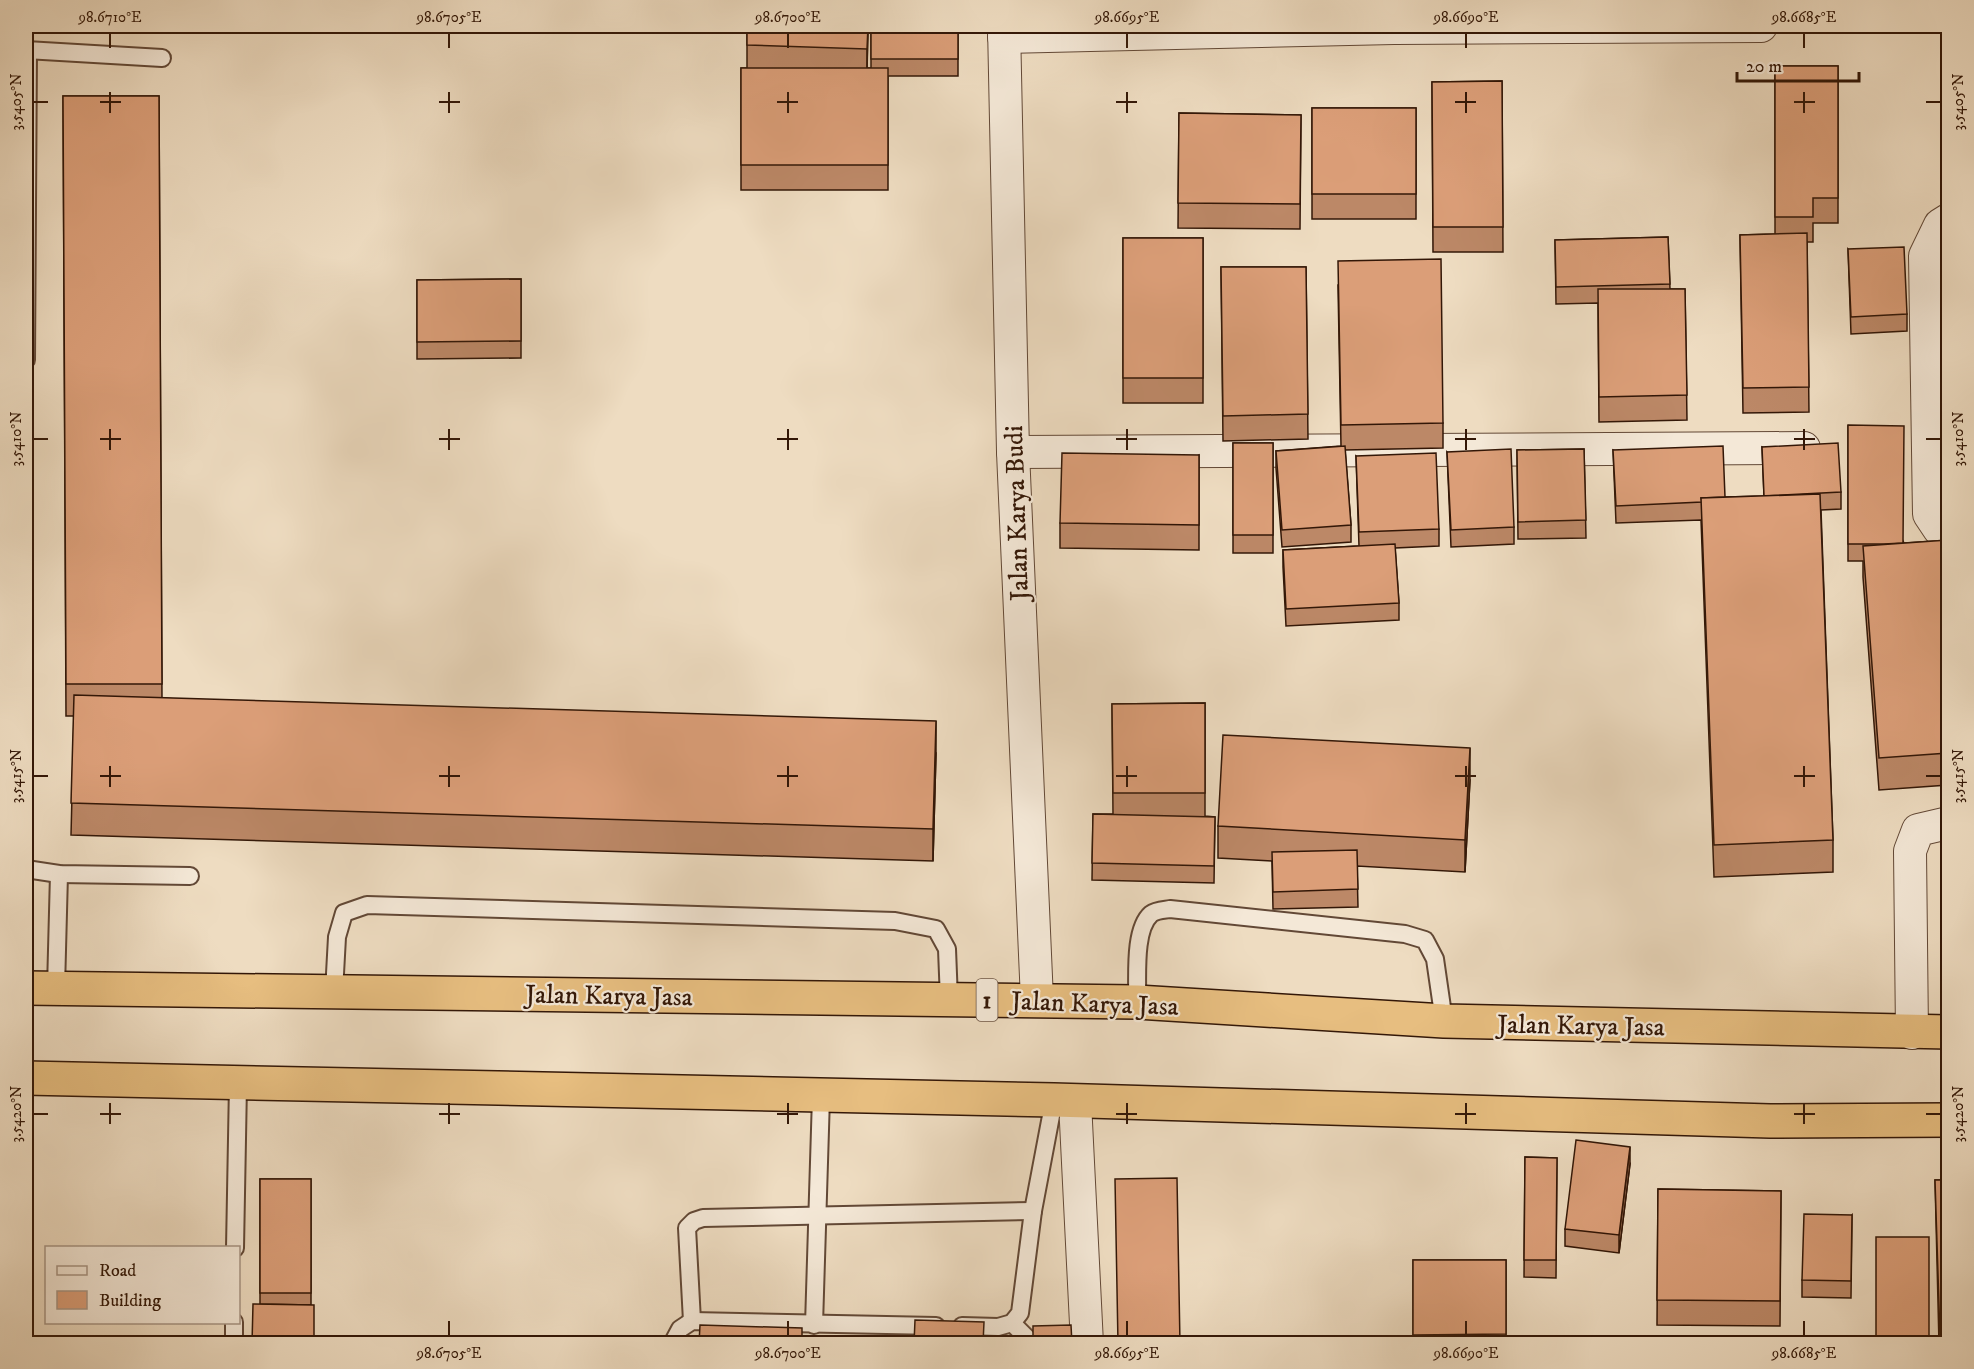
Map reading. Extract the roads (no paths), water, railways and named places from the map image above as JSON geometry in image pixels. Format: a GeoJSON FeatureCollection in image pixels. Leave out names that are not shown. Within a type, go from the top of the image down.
{"type":"FeatureCollection","features":[{"type":"Feature","properties":{"kind":"highway","name":"Jalan Karya Jasa"},"geometry":{"type":"LineString","coordinates":[[41,988],[1137,1002],[1444,1021],[1948,1032]]}},
{"type":"Feature","properties":{"kind":"highway"},"geometry":{"type":"LineString","coordinates":[[26,1078],[1064,1101],[1770,1121],[1948,1120]]}},
{"type":"Feature","properties":{"kind":"street"},"geometry":{"type":"LineString","coordinates":[[1004,31],[1761,26]]}},
{"type":"Feature","properties":{"kind":"street","name":"Jalan Karya Budi"},"geometry":{"type":"LineString","coordinates":[[1004,31],[1013,452],[1037,1000]]}},
{"type":"Feature","properties":{"kind":"street"},"geometry":{"type":"LineString","coordinates":[[1948,220],[1940,225],[1925,256],[1929,514],[1939,529],[1948,532]]}},
{"type":"Feature","properties":{"kind":"street"},"geometry":{"type":"LineString","coordinates":[[1013,452],[1804,448]]}},
{"type":"Feature","properties":{"kind":"street"},"geometry":{"type":"LineString","coordinates":[[1912,1033],[1910,851],[1918,830],[1948,823]]}},
{"type":"Feature","properties":{"kind":"street"},"geometry":{"type":"LineString","coordinates":[[1064,1101],[1087,1344]]}},
{"type":"Feature","properties":{"kind":"lane"},"geometry":{"type":"LineString","coordinates":[[26,360],[27,50],[162,58]]}},
{"type":"Feature","properties":{"kind":"lane"},"geometry":{"type":"LineString","coordinates":[[26,869],[59,874],[190,876]]}},
{"type":"Feature","properties":{"kind":"lane"},"geometry":{"type":"LineString","coordinates":[[41,988],[59,874]]}},
{"type":"Feature","properties":{"kind":"lane"},"geometry":{"type":"LineString","coordinates":[[334,992],[337,937],[344,913],[367,905],[895,921],[936,929],[947,949],[949,1000]]}},
{"type":"Feature","properties":{"kind":"lane"},"geometry":{"type":"LineString","coordinates":[[1137,1002],[1140,936],[1144,923],[1153,912],[1170,909],[1405,934],[1425,940],[1435,958],[1444,1021]]}},
{"type":"Feature","properties":{"kind":"lane"},"geometry":{"type":"LineString","coordinates":[[235,1246],[238,1084]]}},
{"type":"Feature","properties":{"kind":"lane"},"geometry":{"type":"LineString","coordinates":[[814,1325],[820,1097]]}},
{"type":"Feature","properties":{"kind":"lane"},"geometry":{"type":"LineString","coordinates":[[672,1344],[673,1338],[680,1329],[692,1321],[998,1327],[1012,1323],[1020,1313],[1033,1211],[1064,1101]]}},
{"type":"Feature","properties":{"kind":"lane"},"geometry":{"type":"LineString","coordinates":[[692,1321],[687,1228],[694,1221],[703,1218],[1033,1211]]}},
{"type":"Feature","properties":{"kind":"lane"},"geometry":{"type":"LineString","coordinates":[[1012,1323],[1027,1338],[1027,1344]]}},
{"type":"Feature","properties":{"kind":"lane"},"geometry":{"type":"LineString","coordinates":[[234,1324],[234,1344]]}}]}
